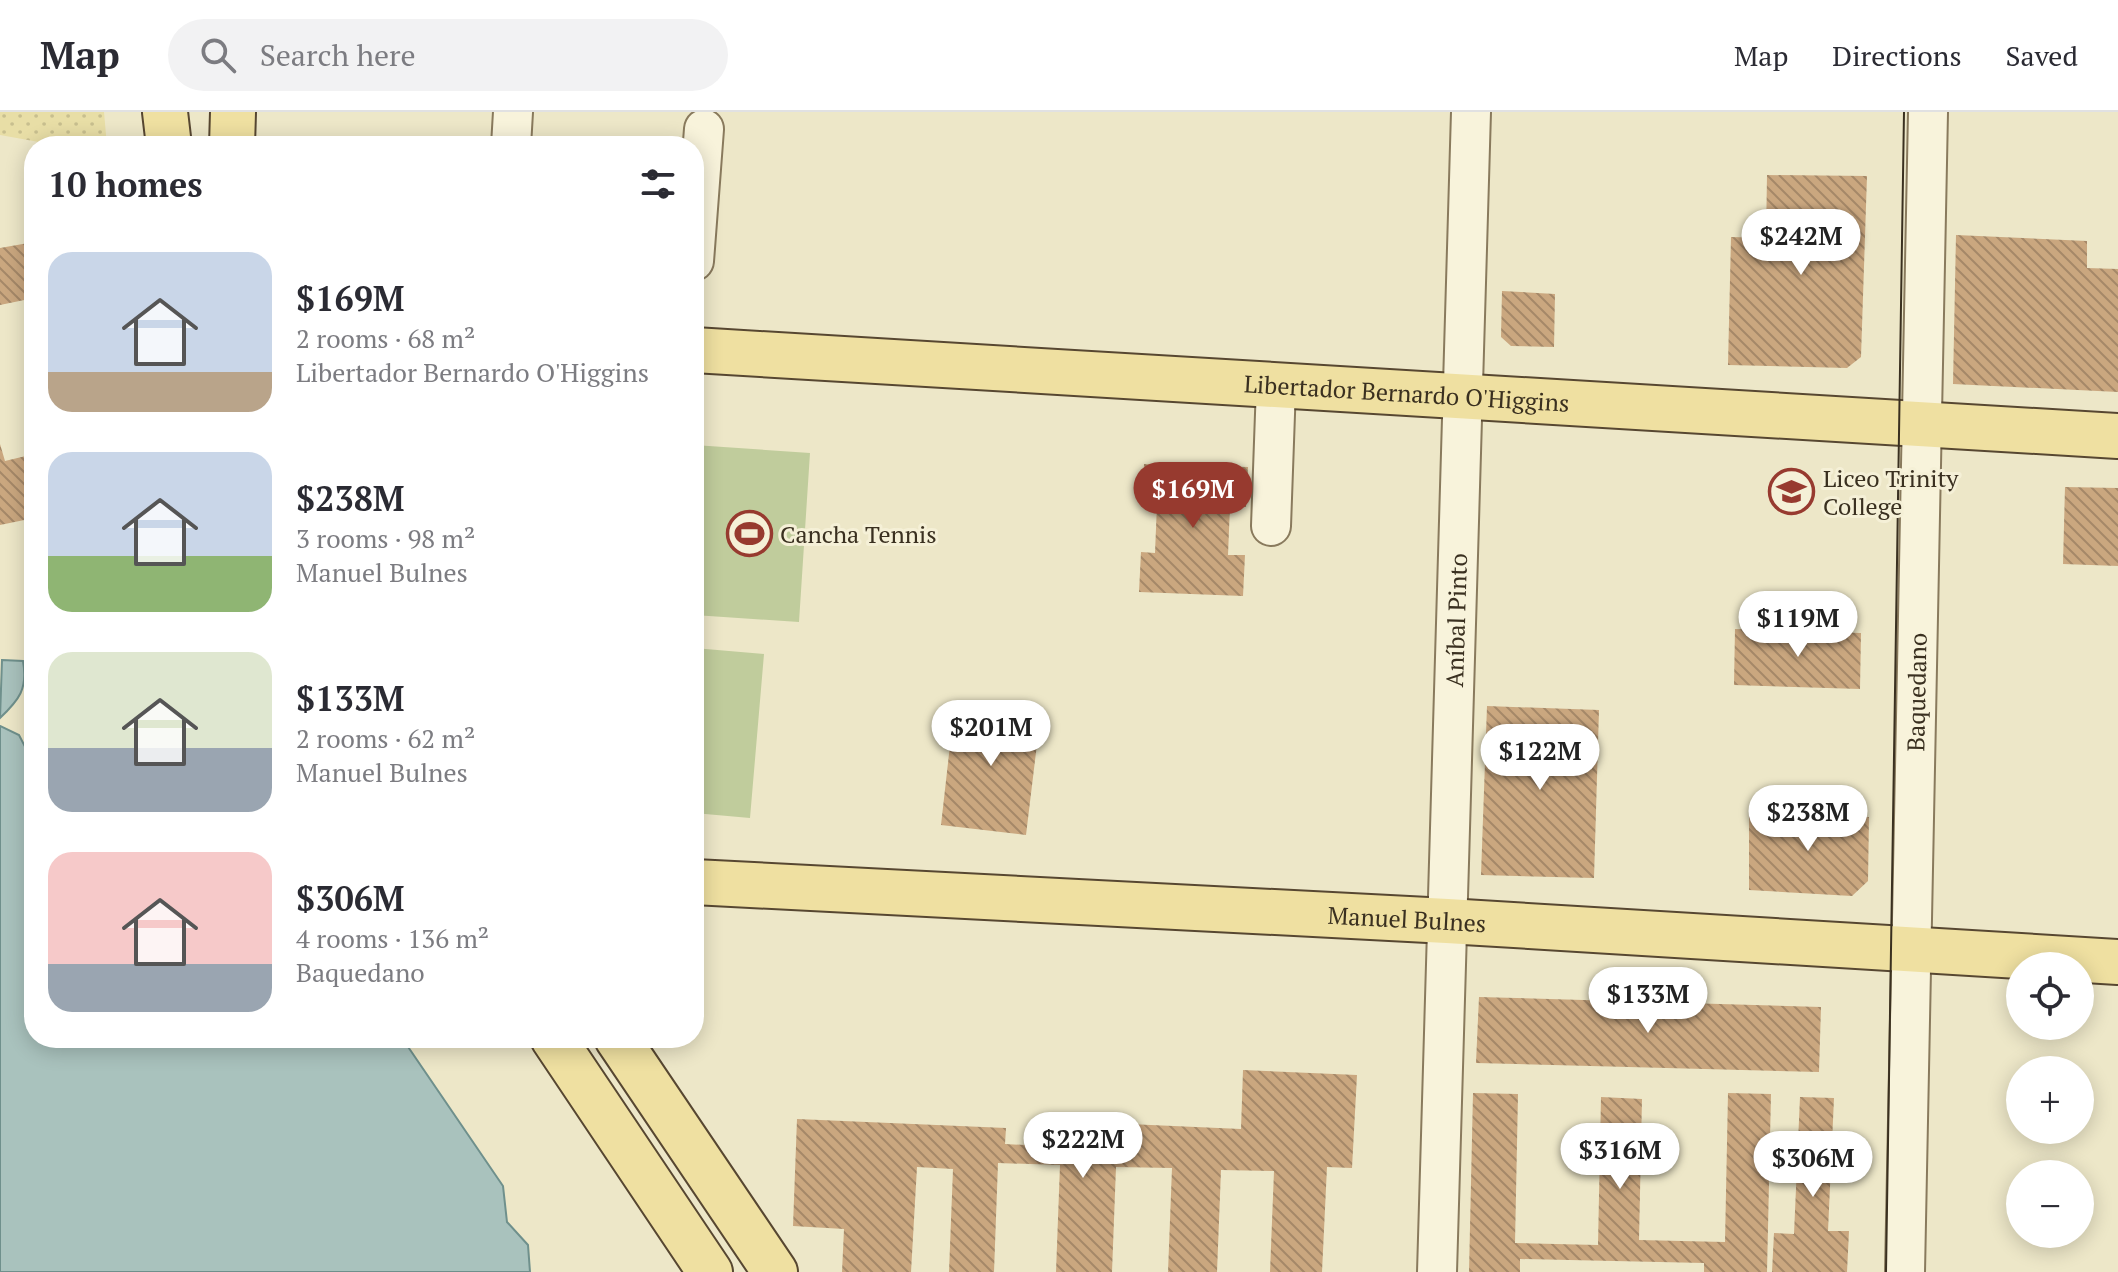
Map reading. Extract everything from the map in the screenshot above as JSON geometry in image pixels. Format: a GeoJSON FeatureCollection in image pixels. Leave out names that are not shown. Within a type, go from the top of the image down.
{"type":"FeatureCollection","features":[{"type":"Feature","properties":{"kind":"main road"},"geometry":{"type":"LineString","coordinates":[[165,112],[168,136]]}},
{"type":"Feature","properties":{"kind":"main road"},"geometry":{"type":"LineString","coordinates":[[232,136],[233,112]]}},
{"type":"Feature","properties":{"kind":"main road","name":"Libertador Bernardo O'Higgins"},"geometry":{"type":"LineString","coordinates":[[704,351],[2118,436]]}},
{"type":"Feature","properties":{"kind":"main road","name":"Manuel Bulnes"},"geometry":{"type":"LineString","coordinates":[[704,883],[1447,921],[2118,962]]}},
{"type":"Feature","properties":{"kind":"main road"},"geometry":{"type":"LineString","coordinates":[[560,1048],[710,1272]]}},
{"type":"Feature","properties":{"kind":"main road"},"geometry":{"type":"LineString","coordinates":[[624,1048],[775,1272]]}},
{"type":"Feature","properties":{"kind":"street"},"geometry":{"type":"LineString","coordinates":[[512,136],[513,112]]}},
{"type":"Feature","properties":{"kind":"street","name":"Aníbal Pinto"},"geometry":{"type":"LineString","coordinates":[[1437,1272],[1471,112]]}},
{"type":"Feature","properties":{"kind":"street","name":"Baquedano"},"geometry":{"type":"LineString","coordinates":[[1905,1272],[1928,112]]}},
{"type":"Feature","properties":{"kind":"street"},"geometry":{"type":"LineString","coordinates":[[703,136],[704,129]]}},
{"type":"Feature","properties":{"kind":"street"},"geometry":{"type":"LineString","coordinates":[[1271,526],[1276,386]]}},
{"type":"Feature","properties":{"kind":"green space","name":"Cancha Tennis"},"geometry":{"type":"Polygon","coordinates":[[[704,446],[810,453],[799,622],[704,616],[704,446]]]}},
{"type":"Feature","properties":{"kind":"green space"},"geometry":{"type":"Polygon","coordinates":[[[704,649],[764,654],[750,818],[704,814],[704,649]]]}},
{"type":"Feature","properties":{"kind":"sand"},"geometry":{"type":"Polygon","coordinates":[[[0,112],[104,112],[106,136],[24,136],[24,139],[0,135],[0,112]]]}},
{"type":"Feature","properties":{"kind":"water"},"geometry":{"type":"Polygon","coordinates":[[[2,660],[23,661],[24,679],[17,699],[0,718],[2,660]]]}},
{"type":"Feature","properties":{"kind":"water"},"geometry":{"type":"Polygon","coordinates":[[[0,726],[19,735],[24,745],[24,1048],[409,1048],[503,1186],[507,1222],[528,1245],[530,1272],[0,1272],[0,726]]]}},
{"type":"Feature","properties":{"kind":"building"},"geometry":{"type":"Polygon","coordinates":[[[1767,175],[1867,176],[1861,357],[1847,368],[1728,365],[1731,237],[1766,238],[1767,175]]]}},
{"type":"Feature","properties":{"kind":"building"},"geometry":{"type":"Polygon","coordinates":[[[1956,235],[2087,241],[2087,268],[2118,269],[2118,392],[1953,384],[1956,235]]]}},
{"type":"Feature","properties":{"kind":"building"},"geometry":{"type":"Polygon","coordinates":[[[24,244],[24,300],[0,305],[0,248],[24,244]]]}},
{"type":"Feature","properties":{"kind":"building"},"geometry":{"type":"Polygon","coordinates":[[[1502,291],[1555,294],[1554,347],[1511,346],[1501,337],[1502,291]]]}},
{"type":"Feature","properties":{"kind":"building"},"geometry":{"type":"Polygon","coordinates":[[[0,444],[5,461],[24,456],[24,520],[0,525],[0,444]]]}},
{"type":"Feature","properties":{"kind":"building"},"geometry":{"type":"Polygon","coordinates":[[[1144,464],[1248,467],[1246,507],[1230,506],[1228,555],[1245,555],[1243,596],[1139,592],[1141,552],[1155,553],[1157,504],[1143,503],[1144,464]]]}},
{"type":"Feature","properties":{"kind":"building"},"geometry":{"type":"Polygon","coordinates":[[[2065,487],[2118,488],[2118,566],[2063,564],[2065,487]]]}},
{"type":"Feature","properties":{"kind":"building"},"geometry":{"type":"Polygon","coordinates":[[[1735,629],[1861,633],[1860,689],[1734,685],[1735,629]]]}},
{"type":"Feature","properties":{"kind":"building"},"geometry":{"type":"Polygon","coordinates":[[[955,701],[1041,711],[1026,835],[941,825],[955,701]]]}},
{"type":"Feature","properties":{"kind":"building"},"geometry":{"type":"Polygon","coordinates":[[[1487,706],[1599,710],[1594,878],[1481,875],[1487,706]]]}},
{"type":"Feature","properties":{"kind":"building"},"geometry":{"type":"Polygon","coordinates":[[[1749,812],[1869,817],[1868,881],[1852,896],[1749,890],[1749,812]]]}},
{"type":"Feature","properties":{"kind":"building"},"geometry":{"type":"Polygon","coordinates":[[[1479,997],[1821,1007],[1819,1072],[1476,1063],[1479,997]]]}},
{"type":"Feature","properties":{"kind":"building"},"geometry":{"type":"Polygon","coordinates":[[[1243,1070],[1357,1075],[1352,1168],[1327,1167],[1322,1272],[1270,1272],[1274,1171],[1221,1170],[1217,1272],[1168,1272],[1172,1168],[1116,1167],[1112,1272],[1056,1272],[1060,1165],[998,1163],[994,1272],[949,1272],[953,1169],[917,1167],[911,1272],[842,1272],[844,1229],[793,1226],[797,1119],[1006,1128],[1005,1144],[1105,1149],[1106,1123],[1241,1129],[1243,1070]]]}},
{"type":"Feature","properties":{"kind":"building"},"geometry":{"type":"Polygon","coordinates":[[[1473,1093],[1518,1094],[1515,1243],[1598,1245],[1601,1097],[1642,1099],[1639,1240],[1725,1242],[1728,1093],[1771,1094],[1767,1272],[1704,1272],[1704,1263],[1520,1259],[1520,1272],[1469,1272],[1473,1093]]]}},
{"type":"Feature","properties":{"kind":"building"},"geometry":{"type":"Polygon","coordinates":[[[1800,1097],[1834,1098],[1828,1231],[1849,1231],[1847,1272],[1772,1272],[1774,1233],[1794,1234],[1800,1097]]]}},
{"type":"Feature","properties":{"kind":"tram line"},"geometry":{"type":"LineString","coordinates":[[1886,1272],[1904,112]]}},
{"type":"Feature","properties":{"kind":"place","name":"Liceo Trinity College"},"geometry":{"type":"Point","coordinates":[1792,492]}},
{"type":"Feature","properties":{"kind":"place","name":"Cancha Tennis"},"geometry":{"type":"Point","coordinates":[749,534]}}]}
